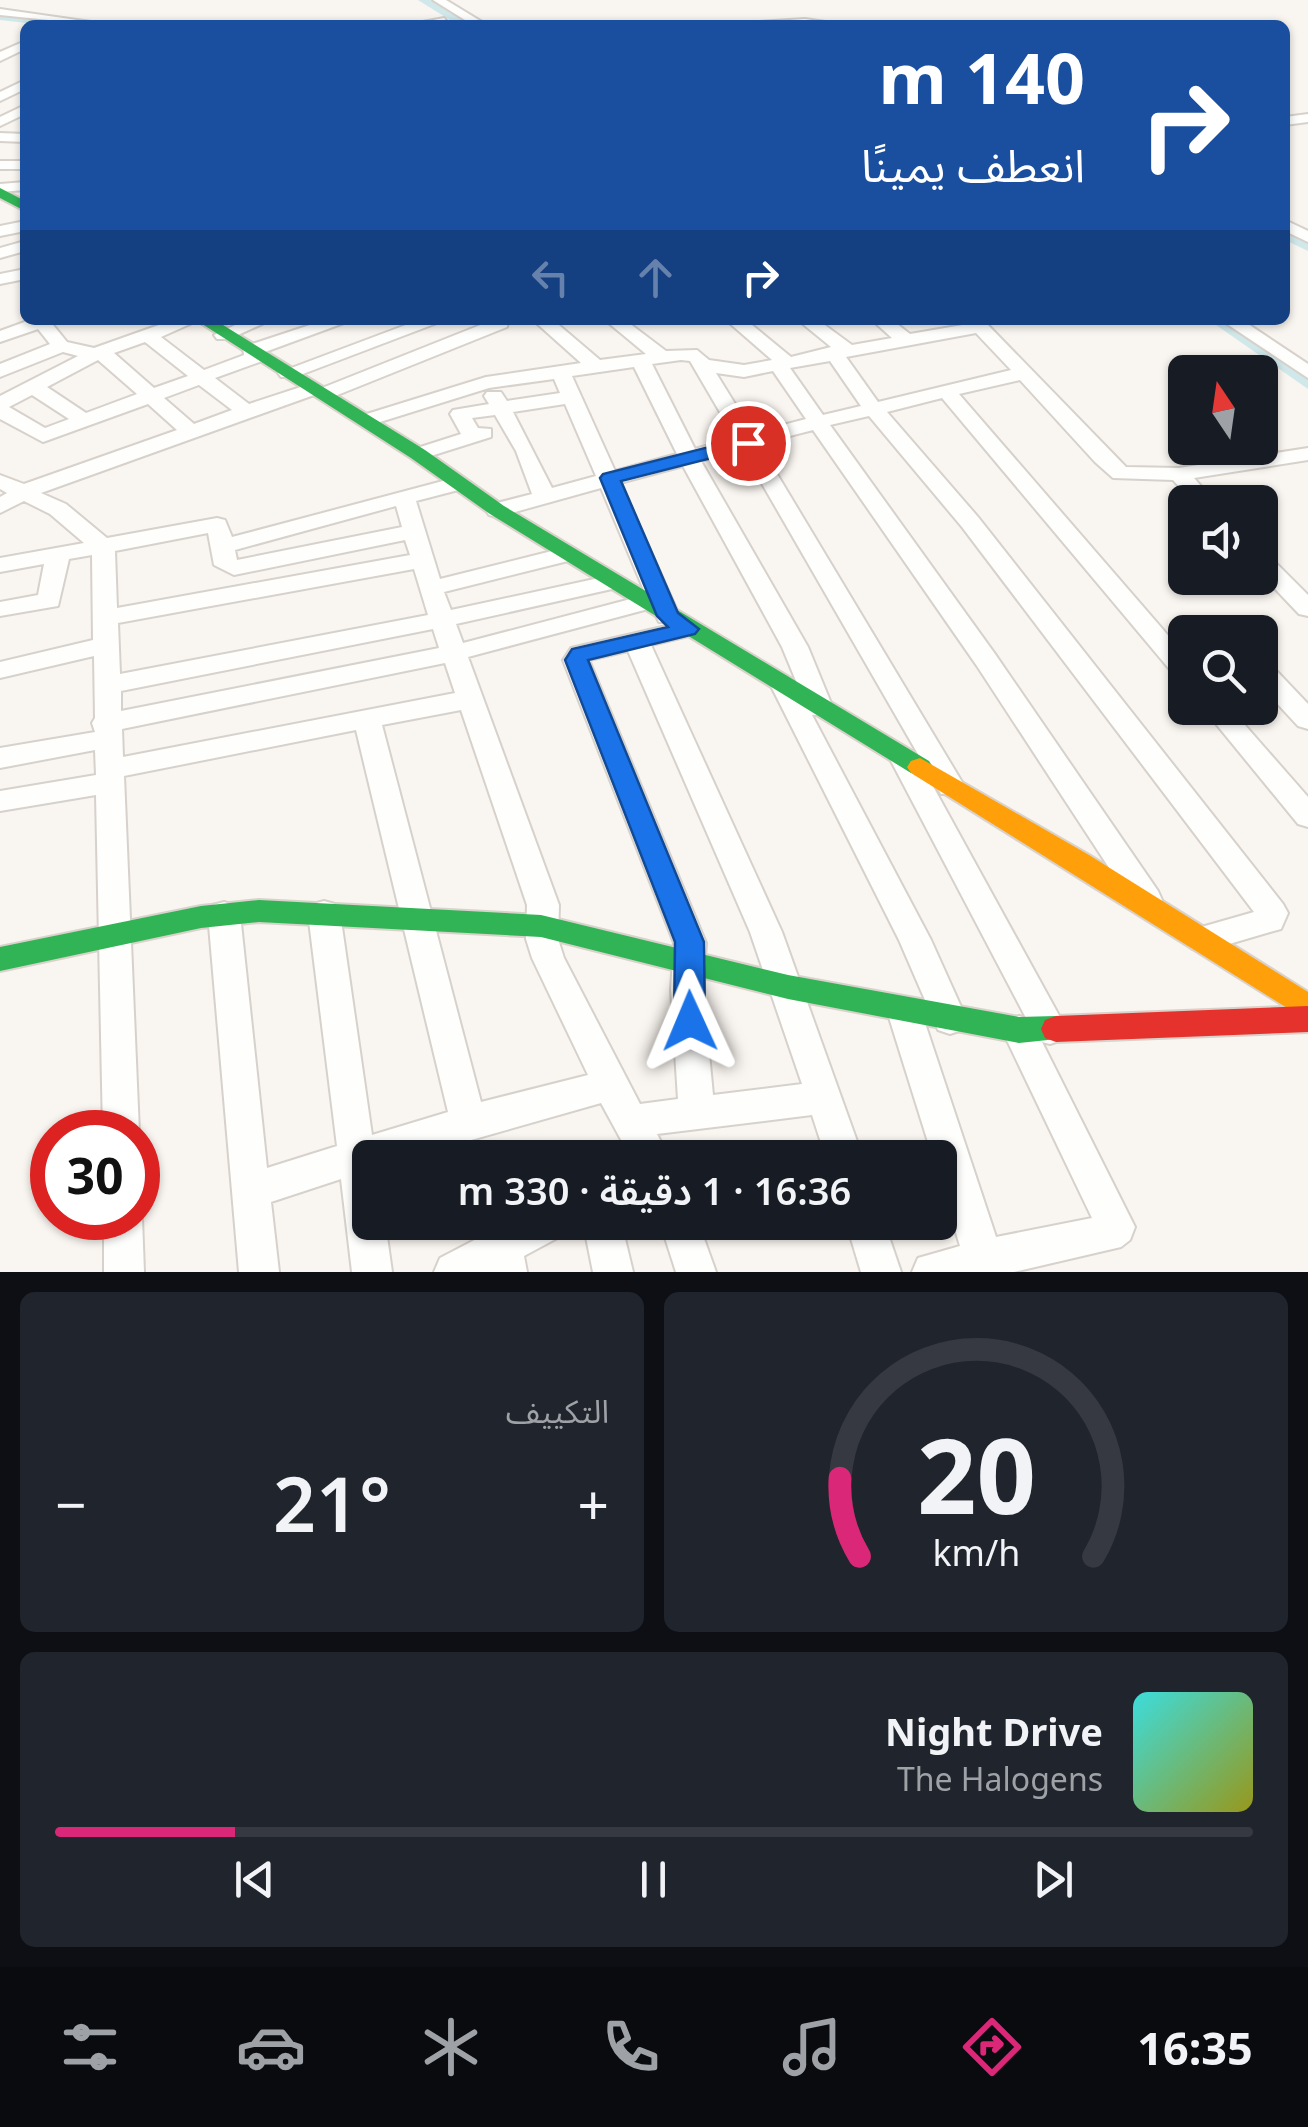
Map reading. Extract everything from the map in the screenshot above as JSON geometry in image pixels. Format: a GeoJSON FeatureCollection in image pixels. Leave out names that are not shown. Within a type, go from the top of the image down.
{"type":"FeatureCollection","features":[{"type":"Feature","properties":{"kind":"main road"},"geometry":{"type":"LineString","coordinates":[[214,327],[418,454],[497,510],[1152,908],[1308,1008]]}},
{"type":"Feature","properties":{"kind":"main road"},"geometry":{"type":"LineString","coordinates":[[0,960],[116,933],[224,914],[324,913],[542,926],[788,986],[950,1020],[1034,1030],[1308,1019]]}},
{"type":"Feature","properties":{"kind":"street"},"geometry":{"type":"LineString","coordinates":[[438,0],[472,20]]}},
{"type":"Feature","properties":{"kind":"street"},"geometry":{"type":"LineString","coordinates":[[0,12],[49,18]]}},
{"type":"Feature","properties":{"kind":"street"},"geometry":{"type":"LineString","coordinates":[[0,338],[31,325]]}},
{"type":"Feature","properties":{"kind":"street"},"geometry":{"type":"LineString","coordinates":[[43,325],[61,346]]}},
{"type":"Feature","properties":{"kind":"street"},"geometry":{"type":"LineString","coordinates":[[178,325],[98,353],[0,407],[42,436],[205,377],[323,325]]}},
{"type":"Feature","properties":{"kind":"street"},"geometry":{"type":"LineString","coordinates":[[288,373],[422,325]]}},
{"type":"Feature","properties":{"kind":"street"},"geometry":{"type":"LineString","coordinates":[[0,506],[23,492],[189,430],[244,410],[318,392],[398,366],[496,325]]}},
{"type":"Feature","properties":{"kind":"street"},"geometry":{"type":"LineString","coordinates":[[548,325],[599,369]]}},
{"type":"Feature","properties":{"kind":"street"},"geometry":{"type":"LineString","coordinates":[[620,325],[662,357]]}},
{"type":"Feature","properties":{"kind":"street"},"geometry":{"type":"LineString","coordinates":[[740,325],[781,363],[1152,908]]}},
{"type":"Feature","properties":{"kind":"street"},"geometry":{"type":"LineString","coordinates":[[812,325],[840,351],[874,408],[970,522],[1272,913],[1270,920],[1202,939]]}},
{"type":"Feature","properties":{"kind":"street"},"geometry":{"type":"LineString","coordinates":[[886,325],[906,340]]}},
{"type":"Feature","properties":{"kind":"street"},"geometry":{"type":"LineString","coordinates":[[703,365],[740,372],[906,340],[952,325]]}},
{"type":"Feature","properties":{"kind":"street"},"geometry":{"type":"LineString","coordinates":[[989,325],[1024,373],[1115,470],[1179,474],[1308,454]]}},
{"type":"Feature","properties":{"kind":"street"},"geometry":{"type":"LineString","coordinates":[[1238,325],[1308,372]]}},
{"type":"Feature","properties":{"kind":"street"},"geometry":{"type":"LineString","coordinates":[[150,336],[244,410]]}},
{"type":"Feature","properties":{"kind":"street"},"geometry":{"type":"LineString","coordinates":[[364,345],[448,394],[472,435]]}},
{"type":"Feature","properties":{"kind":"street"},"geometry":{"type":"LineString","coordinates":[[0,371],[61,346],[98,353],[189,430]]}},
{"type":"Feature","properties":{"kind":"street"},"geometry":{"type":"LineString","coordinates":[[364,421],[486,383],[692,354],[703,365],[952,787]]}},
{"type":"Feature","properties":{"kind":"street"},"geometry":{"type":"LineString","coordinates":[[641,361],[689,458],[795,647],[820,708]]}},
{"type":"Feature","properties":{"kind":"street"},"geometry":{"type":"LineString","coordinates":[[497,510],[818,422],[1024,373]]}},
{"type":"Feature","properties":{"kind":"street"},"geometry":{"type":"LineString","coordinates":[[562,374],[668,616]]}},
{"type":"Feature","properties":{"kind":"street"},"geometry":{"type":"LineString","coordinates":[[486,383],[544,495]]}},
{"type":"Feature","properties":{"kind":"street"},"geometry":{"type":"LineString","coordinates":[[35,388],[83,420]]}},
{"type":"Feature","properties":{"kind":"street"},"geometry":{"type":"LineString","coordinates":[[945,390],[1168,652]]}},
{"type":"Feature","properties":{"kind":"street"},"geometry":{"type":"LineString","coordinates":[[460,414],[570,396]]}},
{"type":"Feature","properties":{"kind":"street"},"geometry":{"type":"LineString","coordinates":[[418,454],[472,435],[513,430]]}},
{"type":"Feature","properties":{"kind":"street"},"geometry":{"type":"LineString","coordinates":[[1179,474],[1189,485]]}},
{"type":"Feature","properties":{"kind":"street"},"geometry":{"type":"LineString","coordinates":[[0,481],[58,508],[103,547],[120,1110]]}},
{"type":"Feature","properties":{"kind":"street"},"geometry":{"type":"LineString","coordinates":[[224,546],[458,484]]}},
{"type":"Feature","properties":{"kind":"street"},"geometry":{"type":"LineString","coordinates":[[404,496],[430,588],[543,905],[548,958],[641,1140]]}},
{"type":"Feature","properties":{"kind":"street"},"geometry":{"type":"LineString","coordinates":[[0,565],[217,525],[227,567],[234,568],[415,532]]}},
{"type":"Feature","properties":{"kind":"street"},"geometry":{"type":"LineString","coordinates":[[0,609],[48,601],[58,554]]}},
{"type":"Feature","properties":{"kind":"street"},"geometry":{"type":"LineString","coordinates":[[430,588],[568,554]]}},
{"type":"Feature","properties":{"kind":"street"},"geometry":{"type":"LineString","coordinates":[[103,618],[423,560]]}},
{"type":"Feature","properties":{"kind":"street"},"geometry":{"type":"LineString","coordinates":[[1278,579],[1308,610]]}},
{"type":"Feature","properties":{"kind":"street"},"geometry":{"type":"LineString","coordinates":[[105,685],[444,620],[613,582]]}},
{"type":"Feature","properties":{"kind":"street"},"geometry":{"type":"LineString","coordinates":[[668,616],[637,642],[580,654],[576,660],[690,942],[687,990],[698,1112]]}},
{"type":"Feature","properties":{"kind":"street"},"geometry":{"type":"LineString","coordinates":[[0,758],[454,653],[668,616]]}},
{"type":"Feature","properties":{"kind":"street"},"geometry":{"type":"LineString","coordinates":[[637,642],[694,762],[788,986],[839,1140]]}},
{"type":"Feature","properties":{"kind":"street"},"geometry":{"type":"LineString","coordinates":[[0,670],[104,646]]}},
{"type":"Feature","properties":{"kind":"street"},"geometry":{"type":"LineString","coordinates":[[784,686],[915,940],[950,1020]]}},
{"type":"Feature","properties":{"kind":"street"},"geometry":{"type":"LineString","coordinates":[[1278,688],[1308,720]]}},
{"type":"Feature","properties":{"kind":"street"},"geometry":{"type":"LineString","coordinates":[[0,801],[470,699]]}},
{"type":"Feature","properties":{"kind":"street"},"geometry":{"type":"LineString","coordinates":[[367,721],[468,1122]]}},
{"type":"Feature","properties":{"kind":"street"},"geometry":{"type":"LineString","coordinates":[[1230,725],[1308,816]]}},
{"type":"Feature","properties":{"kind":"street"},"geometry":{"type":"LineString","coordinates":[[904,758],[1034,1030],[1116,1227],[1107,1234],[987,1265],[932,1272]]}},
{"type":"Feature","properties":{"kind":"street"},"geometry":{"type":"LineString","coordinates":[[324,913],[353,1140]]}},
{"type":"Feature","properties":{"kind":"street"},"geometry":{"type":"LineString","coordinates":[[224,914],[259,1272]]}},
{"type":"Feature","properties":{"kind":"street"},"geometry":{"type":"LineString","coordinates":[[904,1010],[939,1140]]}},
{"type":"Feature","properties":{"kind":"street"},"geometry":{"type":"LineString","coordinates":[[412,1140],[610,1085]]}},
{"type":"Feature","properties":{"kind":"street"},"geometry":{"type":"LineString","coordinates":[[631,1121],[826,1097]]}},
{"type":"Feature","properties":{"kind":"street"},"geometry":{"type":"LineString","coordinates":[[252,1190],[352,1159]]}},
{"type":"Feature","properties":{"kind":"street"},"geometry":{"type":"LineString","coordinates":[[957,1192],[987,1265]]}},
{"type":"Feature","properties":{"kind":"street"},"geometry":{"type":"LineString","coordinates":[[123,1240],[124,1272]]}},
{"type":"Feature","properties":{"kind":"street"},"geometry":{"type":"LineString","coordinates":[[367,1240],[372,1272]]}},
{"type":"Feature","properties":{"kind":"street"},"geometry":{"type":"LineString","coordinates":[[454,1272],[505,1258],[527,1240]]}},
{"type":"Feature","properties":{"kind":"street"},"geometry":{"type":"LineString","coordinates":[[606,1240],[613,1272]]}},
{"type":"Feature","properties":{"kind":"street"},"geometry":{"type":"LineString","coordinates":[[686,1240],[696,1272]]}},
{"type":"Feature","properties":{"kind":"street"},"geometry":{"type":"LineString","coordinates":[[871,1240],[881,1272]]}},
{"type":"Feature","properties":{"kind":"waterway"},"geometry":{"type":"LineString","coordinates":[[423,0],[457,20]]}},
{"type":"Feature","properties":{"kind":"waterway"},"geometry":{"type":"LineString","coordinates":[[0,17],[20,21]]}},
{"type":"Feature","properties":{"kind":"waterway"},"geometry":{"type":"LineString","coordinates":[[1290,237],[1308,247]]}},
{"type":"Feature","properties":{"kind":"waterway"},"geometry":{"type":"LineString","coordinates":[[1224,325],[1308,384]]}},
{"type":"Feature","properties":{"kind":"traffic: fast"},"geometry":{"type":"LineString","coordinates":[[0,192],[20,204]]}},
{"type":"Feature","properties":{"kind":"traffic: fast"},"geometry":{"type":"LineString","coordinates":[[212,325],[418,454],[497,510],[920,767]]}},
{"type":"Feature","properties":{"kind":"traffic: fast"},"geometry":{"type":"LineString","coordinates":[[0,959],[201,917],[259,911],[541,926],[788,987],[1019,1030],[1056,1029]]}},
{"type":"Feature","properties":{"kind":"traffic: slow"},"geometry":{"type":"LineString","coordinates":[[920,767],[1079,862],[1308,1008]]}},
{"type":"Feature","properties":{"kind":"traffic: jam"},"geometry":{"type":"LineString","coordinates":[[1056,1029],[1308,1019]]}},
{"type":"Feature","properties":{"kind":"route"},"geometry":{"type":"LineString","coordinates":[[690,1021],[690,942],[576,660],[580,654],[688,629],[668,616],[610,478],[748,443]]}}]}
